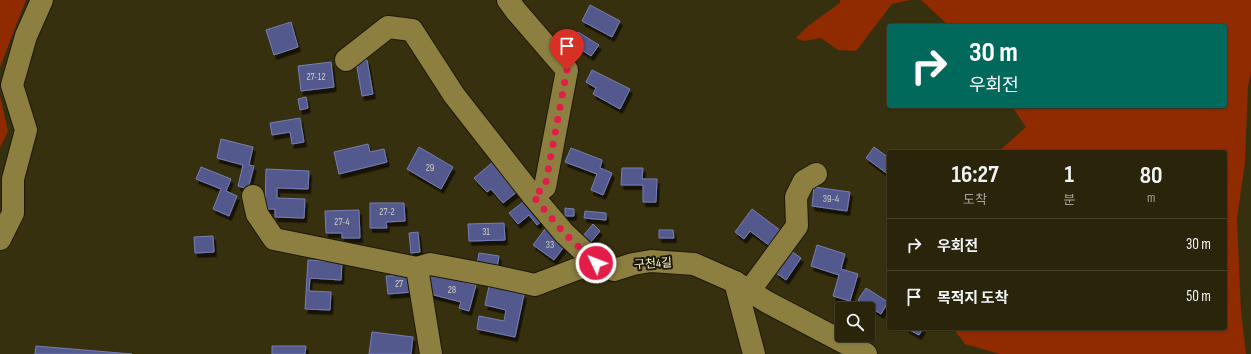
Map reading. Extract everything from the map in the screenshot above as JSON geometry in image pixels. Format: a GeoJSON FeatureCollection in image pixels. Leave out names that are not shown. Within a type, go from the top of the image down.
{"type":"FeatureCollection","features":[{"type":"Feature","properties":{"kind":"lane"},"geometry":{"type":"LineString","coordinates":[[0,239],[13,213],[13,179],[26,130],[12,85],[26,36],[42,0]]}},
{"type":"Feature","properties":{"kind":"lane"},"geometry":{"type":"LineString","coordinates":[[508,0],[567,70],[545,187],[533,196]]}},
{"type":"Feature","properties":{"kind":"lane"},"geometry":{"type":"LineString","coordinates":[[253,196],[257,214],[274,239],[417,268],[430,264],[535,285],[596,263],[564,233],[533,196],[454,95],[412,30],[388,27],[346,60]]}},
{"type":"Feature","properties":{"kind":"lane"},"geometry":{"type":"LineString","coordinates":[[754,354],[742,286],[797,226],[796,197],[804,181],[816,174]]}},
{"type":"Feature","properties":{"kind":"lane","name":"구천4길"},"geometry":{"type":"LineString","coordinates":[[596,263],[614,270],[633,264],[651,261],[694,264],[742,286],[774,305],[866,354]]}},
{"type":"Feature","properties":{"kind":"lane"},"geometry":{"type":"LineString","coordinates":[[417,268],[431,354]]}},
{"type":"Feature","properties":{"kind":"shaded area"},"geometry":{"type":"Polygon","coordinates":[[[0,0],[26,0],[0,67],[0,0]]]}},
{"type":"Feature","properties":{"kind":"shaded area"},"geometry":{"type":"Polygon","coordinates":[[[840,0],[910,0],[892,4],[856,51],[838,50],[821,38],[804,41],[796,38],[808,26],[840,3],[840,0]]]}},
{"type":"Feature","properties":{"kind":"shaded area"},"geometry":{"type":"Polygon","coordinates":[[[921,0],[1251,0],[1251,73],[1248,86],[1245,162],[1237,219],[1241,311],[1246,354],[1000,354],[965,344],[954,330],[1227,330],[1227,150],[1000,150],[1026,127],[1013,108],[1227,108],[1227,24],[947,24],[921,0]]]}},
{"type":"Feature","properties":{"kind":"shaded area"},"geometry":{"type":"Polygon","coordinates":[[[0,96],[8,131],[0,148],[0,96]]]}},
{"type":"Feature","properties":{"kind":"building"},"geometry":{"type":"Polygon","coordinates":[[[590,5],[620,21],[612,37],[582,21],[590,5]]]}},
{"type":"Feature","properties":{"kind":"building"},"geometry":{"type":"Polygon","coordinates":[[[291,22],[298,47],[274,55],[266,30],[291,22]]]}},
{"type":"Feature","properties":{"kind":"building"},"geometry":{"type":"Polygon","coordinates":[[[578,32],[599,45],[591,56],[571,43],[578,32]]]}},
{"type":"Feature","properties":{"kind":"building"},"geometry":{"type":"Polygon","coordinates":[[[367,60],[373,94],[362,96],[356,62],[367,60]]]}},
{"type":"Feature","properties":{"kind":"building"},"geometry":{"type":"Polygon","coordinates":[[[331,62],[334,87],[301,91],[298,66],[331,62]]]}},
{"type":"Feature","properties":{"kind":"building"},"geometry":{"type":"Polygon","coordinates":[[[592,70],[630,89],[620,109],[593,94],[596,88],[586,82],[592,70]]]}},
{"type":"Feature","properties":{"kind":"building"},"geometry":{"type":"Polygon","coordinates":[[[306,97],[308,108],[300,110],[298,99],[306,97]]]}},
{"type":"Feature","properties":{"kind":"building"},"geometry":{"type":"Polygon","coordinates":[[[300,118],[304,142],[292,144],[290,132],[272,135],[270,123],[300,118]]]}},
{"type":"Feature","properties":{"kind":"building"},"geometry":{"type":"Polygon","coordinates":[[[221,139],[253,147],[249,165],[254,166],[248,189],[238,186],[243,165],[217,158],[221,139]]]}},
{"type":"Feature","properties":{"kind":"building"},"geometry":{"type":"Polygon","coordinates":[[[368,144],[370,152],[384,149],[387,162],[339,174],[334,152],[368,144]]]}},
{"type":"Feature","properties":{"kind":"building"},"geometry":{"type":"Polygon","coordinates":[[[419,147],[453,167],[441,189],[407,169],[419,147]]]}},
{"type":"Feature","properties":{"kind":"building"},"geometry":{"type":"Polygon","coordinates":[[[874,147],[887,157],[887,174],[866,158],[874,147]]]}},
{"type":"Feature","properties":{"kind":"building"},"geometry":{"type":"Polygon","coordinates":[[[571,148],[602,160],[600,168],[612,173],[603,195],[591,190],[597,174],[565,162],[571,148]]]}},
{"type":"Feature","properties":{"kind":"building"},"geometry":{"type":"Polygon","coordinates":[[[493,162],[518,191],[503,203],[491,189],[487,192],[474,178],[493,162]]]}},
{"type":"Feature","properties":{"kind":"building"},"geometry":{"type":"Polygon","coordinates":[[[201,167],[231,179],[226,191],[237,196],[229,216],[213,209],[221,189],[196,179],[201,167]]]}},
{"type":"Feature","properties":{"kind":"building"},"geometry":{"type":"Polygon","coordinates":[[[622,168],[643,168],[642,179],[657,179],[656,202],[643,202],[643,185],[621,185],[622,168]]]}},
{"type":"Feature","properties":{"kind":"building"},"geometry":{"type":"Polygon","coordinates":[[[266,169],[309,171],[308,189],[277,188],[277,198],[305,199],[304,218],[275,217],[275,209],[265,209],[266,169]]]}},
{"type":"Feature","properties":{"kind":"building"},"geometry":{"type":"Polygon","coordinates":[[[814,187],[850,192],[847,211],[812,206],[814,187]]]}},
{"type":"Feature","properties":{"kind":"building"},"geometry":{"type":"Polygon","coordinates":[[[527,199],[544,219],[537,225],[529,215],[518,224],[509,213],[527,199]]]}},
{"type":"Feature","properties":{"kind":"building"},"geometry":{"type":"Polygon","coordinates":[[[370,203],[404,203],[405,221],[386,222],[387,228],[370,228],[370,203]]]}},
{"type":"Feature","properties":{"kind":"building"},"geometry":{"type":"Polygon","coordinates":[[[565,208],[574,209],[574,216],[565,216],[565,208]]]}},
{"type":"Feature","properties":{"kind":"building"},"geometry":{"type":"Polygon","coordinates":[[[752,209],[785,234],[774,249],[750,231],[744,239],[735,232],[752,209]]]}},
{"type":"Feature","properties":{"kind":"building"},"geometry":{"type":"Polygon","coordinates":[[[359,210],[360,238],[342,238],[342,233],[326,233],[325,211],[359,210]]]}},
{"type":"Feature","properties":{"kind":"building"},"geometry":{"type":"Polygon","coordinates":[[[585,211],[606,213],[606,220],[584,218],[585,211]]]}},
{"type":"Feature","properties":{"kind":"building"},"geometry":{"type":"Polygon","coordinates":[[[504,223],[505,240],[469,241],[468,224],[504,223]]]}},
{"type":"Feature","properties":{"kind":"building"},"geometry":{"type":"Polygon","coordinates":[[[593,224],[600,231],[590,243],[583,236],[593,224]]]}},
{"type":"Feature","properties":{"kind":"building"},"geometry":{"type":"Polygon","coordinates":[[[545,229],[566,244],[554,260],[533,245],[545,229]]]}},
{"type":"Feature","properties":{"kind":"building"},"geometry":{"type":"Polygon","coordinates":[[[659,230],[673,230],[674,238],[659,238],[659,230]]]}},
{"type":"Feature","properties":{"kind":"building"},"geometry":{"type":"Polygon","coordinates":[[[418,232],[420,252],[411,253],[409,233],[418,232]]]}},
{"type":"Feature","properties":{"kind":"building"},"geometry":{"type":"Polygon","coordinates":[[[213,236],[214,252],[195,253],[194,237],[213,236]]]}},
{"type":"Feature","properties":{"kind":"building"},"geometry":{"type":"Polygon","coordinates":[[[817,245],[845,254],[841,269],[858,274],[850,301],[833,296],[839,275],[811,266],[817,245]]]}},
{"type":"Feature","properties":{"kind":"building"},"geometry":{"type":"Polygon","coordinates":[[[791,251],[801,258],[786,280],[776,273],[791,251]]]}},
{"type":"Feature","properties":{"kind":"building"},"geometry":{"type":"Polygon","coordinates":[[[479,253],[499,256],[497,268],[477,265],[479,253]]]}},
{"type":"Feature","properties":{"kind":"building"},"geometry":{"type":"Polygon","coordinates":[[[308,260],[342,262],[341,280],[310,278],[309,291],[331,292],[330,310],[305,309],[308,260]]]}},
{"type":"Feature","properties":{"kind":"building"},"geometry":{"type":"Polygon","coordinates":[[[431,274],[476,285],[469,311],[459,308],[461,302],[430,294],[427,278],[431,274]]]}},
{"type":"Feature","properties":{"kind":"building"},"geometry":{"type":"Polygon","coordinates":[[[411,275],[412,292],[388,294],[386,276],[411,275]]]}},
{"type":"Feature","properties":{"kind":"building"},"geometry":{"type":"Polygon","coordinates":[[[489,286],[524,294],[515,337],[477,329],[479,316],[504,321],[506,310],[485,305],[489,286]]]}},
{"type":"Feature","properties":{"kind":"building"},"geometry":{"type":"Polygon","coordinates":[[[866,288],[887,301],[887,304],[881,314],[875,310],[875,302],[861,302],[858,300],[866,288]]]}},
{"type":"Feature","properties":{"kind":"building"},"geometry":{"type":"Polygon","coordinates":[[[910,330],[922,330],[919,335],[910,330]]]}},
{"type":"Feature","properties":{"kind":"building"},"geometry":{"type":"Polygon","coordinates":[[[372,332],[413,337],[411,354],[369,354],[372,332]]]}},
{"type":"Feature","properties":{"kind":"building"},"geometry":{"type":"Polygon","coordinates":[[[36,346],[132,354],[35,354],[36,346]]]}},
{"type":"Feature","properties":{"kind":"building"},"geometry":{"type":"Polygon","coordinates":[[[272,346],[306,346],[305,354],[272,354],[272,346]]]}},
{"type":"Feature","properties":{"kind":"route"},"geometry":{"type":"LineString","coordinates":[[567,70],[545,187],[533,196],[564,233],[596,263]]}}]}
